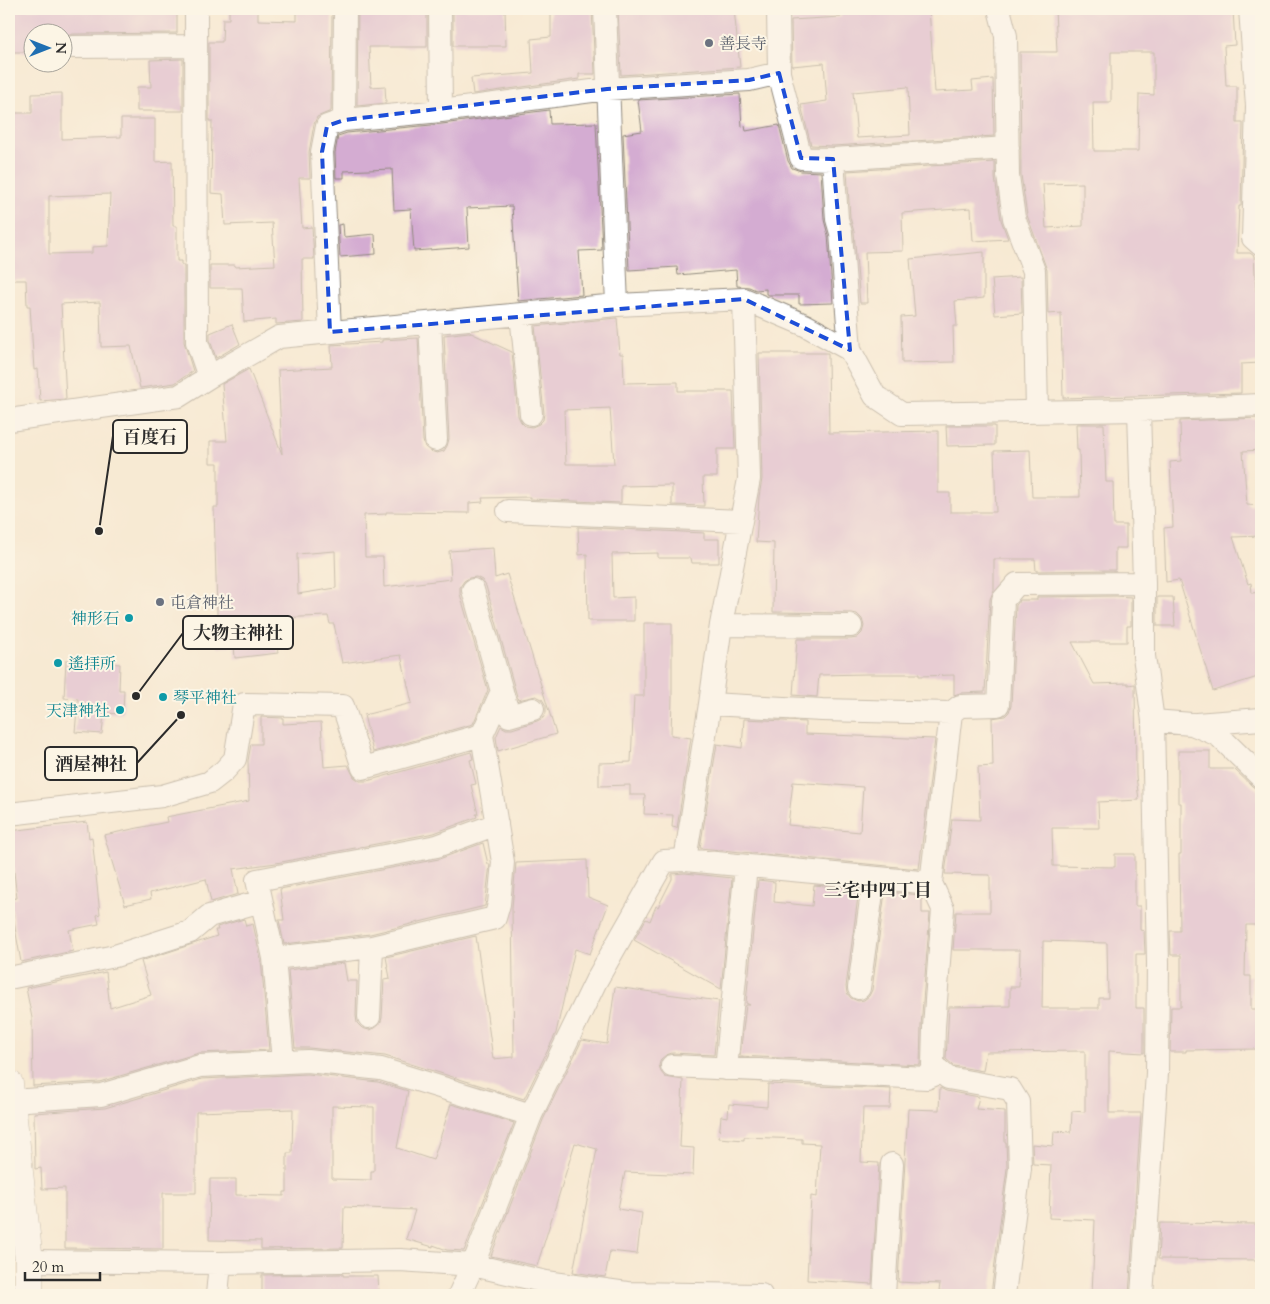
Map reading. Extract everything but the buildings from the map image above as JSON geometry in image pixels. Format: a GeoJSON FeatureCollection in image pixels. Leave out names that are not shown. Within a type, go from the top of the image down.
{"type":"FeatureCollection","features":[{"type":"Feature","properties":{"kind":"main road"},"geometry":{"type":"LineString","coordinates":[[10,1092],[22,1258],[29,1295]]}},
{"type":"Feature","properties":{"kind":"street"},"geometry":{"type":"LineString","coordinates":[[196,9],[197,342],[209,377]]}},
{"type":"Feature","properties":{"kind":"street"},"geometry":{"type":"LineString","coordinates":[[344,120],[345,9]]}},
{"type":"Feature","properties":{"kind":"street"},"geometry":{"type":"LineString","coordinates":[[440,9],[441,110]]}},
{"type":"Feature","properties":{"kind":"street"},"geometry":{"type":"LineString","coordinates":[[605,9],[617,305]]}},
{"type":"Feature","properties":{"kind":"street"},"geometry":{"type":"LineString","coordinates":[[778,9],[779,73],[802,158],[833,159],[1008,148]]}},
{"type":"Feature","properties":{"kind":"street"},"geometry":{"type":"LineString","coordinates":[[999,9],[1006,36],[1008,176],[1014,218],[1034,271],[1037,411]]}},
{"type":"Feature","properties":{"kind":"street"},"geometry":{"type":"LineString","coordinates":[[1250,9],[1257,106],[1253,238],[1261,245]]}},
{"type":"Feature","properties":{"kind":"street"},"geometry":{"type":"LineString","coordinates":[[73,47],[196,46]]}},
{"type":"Feature","properties":{"kind":"street"},"geometry":{"type":"LineString","coordinates":[[330,332],[322,152],[327,126],[344,120],[607,89],[749,80],[779,73]]}},
{"type":"Feature","properties":{"kind":"street"},"geometry":{"type":"LineString","coordinates":[[833,159],[850,350],[875,396],[902,414],[1138,410],[1261,405]]}},
{"type":"Feature","properties":{"kind":"street"},"geometry":{"type":"LineString","coordinates":[[9,420],[179,396],[279,337],[617,305],[744,299],[805,325],[850,350]]}},
{"type":"Feature","properties":{"kind":"street"},"geometry":{"type":"LineString","coordinates":[[685,860],[721,625],[749,479],[744,299]]}},
{"type":"Feature","properties":{"kind":"street"},"geometry":{"type":"LineString","coordinates":[[521,314],[531,414]]}},
{"type":"Feature","properties":{"kind":"street"},"geometry":{"type":"LineString","coordinates":[[430,323],[436,440]]}},
{"type":"Feature","properties":{"kind":"street"},"geometry":{"type":"LineString","coordinates":[[1138,410],[1144,583],[1144,656],[1153,721],[1158,963],[1157,1073],[1142,1295]]}},
{"type":"Feature","properties":{"kind":"street"},"geometry":{"type":"LineString","coordinates":[[508,512],[741,521]]}},
{"type":"Feature","properties":{"kind":"street"},"geometry":{"type":"LineString","coordinates":[[710,704],[822,710],[951,713],[960,706],[998,705],[1003,600],[1017,584],[1144,583]]}},
{"type":"Feature","properties":{"kind":"street"},"geometry":{"type":"LineString","coordinates":[[473,590],[509,716],[533,709]]}},
{"type":"Feature","properties":{"kind":"street"},"geometry":{"type":"LineString","coordinates":[[721,625],[851,626]]}},
{"type":"Feature","properties":{"kind":"street"},"geometry":{"type":"LineString","coordinates":[[274,958],[372,947],[495,918],[499,904],[503,862],[482,735],[502,691]]}},
{"type":"Feature","properties":{"kind":"street"},"geometry":{"type":"LineString","coordinates":[[9,814],[162,796],[210,782],[235,759],[244,704],[343,706],[363,768],[482,735]]}},
{"type":"Feature","properties":{"kind":"street"},"geometry":{"type":"LineString","coordinates":[[951,713],[931,883],[942,909],[933,1065],[948,1078],[1010,1089],[1018,1102],[1020,1168],[1004,1295]]}},
{"type":"Feature","properties":{"kind":"street"},"geometry":{"type":"LineString","coordinates":[[1153,721],[1192,724],[1261,719]]}},
{"type":"Feature","properties":{"kind":"street"},"geometry":{"type":"LineString","coordinates":[[1192,724],[1218,735],[1261,777]]}},
{"type":"Feature","properties":{"kind":"street"},"geometry":{"type":"LineString","coordinates":[[283,1062],[274,958],[257,880],[437,846],[497,824]]}},
{"type":"Feature","properties":{"kind":"street"},"geometry":{"type":"LineString","coordinates":[[459,1295],[531,1116],[596,981],[664,861],[685,860],[931,883]]}},
{"type":"Feature","properties":{"kind":"street"},"geometry":{"type":"LineString","coordinates":[[726,1069],[746,866]]}},
{"type":"Feature","properties":{"kind":"street"},"geometry":{"type":"LineString","coordinates":[[859,988],[874,878]]}},
{"type":"Feature","properties":{"kind":"street"},"geometry":{"type":"LineString","coordinates":[[9,978],[115,956],[190,932],[209,916],[261,901]]}},
{"type":"Feature","properties":{"kind":"street"},"geometry":{"type":"LineString","coordinates":[[369,1017],[372,947]]}},
{"type":"Feature","properties":{"kind":"street"},"geometry":{"type":"LineString","coordinates":[[10,1092],[101,1094],[200,1066],[308,1061],[381,1069],[531,1116]]}},
{"type":"Feature","properties":{"kind":"street"},"geometry":{"type":"LineString","coordinates":[[672,1066],[927,1078],[941,1072]]}},
{"type":"Feature","properties":{"kind":"street"},"geometry":{"type":"LineString","coordinates":[[884,1295],[892,1164]]}},
{"type":"Feature","properties":{"kind":"street"},"geometry":{"type":"LineString","coordinates":[[22,1258],[220,1263],[400,1260],[473,1264],[548,1289],[628,1293],[761,1295]]}},
{"type":"Feature","properties":{"kind":"street"},"geometry":{"type":"LineString","coordinates":[[217,1295],[220,1263]]}},
{"type":"Feature","properties":{"kind":"highlighted area"},"geometry":{"type":"Polygon","coordinates":[[[779,73],[801,158],[833,159],[850,350],[744,299],[330,332],[322,152],[327,126],[344,120],[607,89],[749,80],[779,73]]]}},
{"type":"Feature","properties":{"kind":"place","name":"善長寺"},"geometry":{"type":"Point","coordinates":[709,43]}},
{"type":"Feature","properties":{"kind":"place","name":"百度石"},"geometry":{"type":"Point","coordinates":[99,531]}},
{"type":"Feature","properties":{"kind":"place","name":"屯倉神社"},"geometry":{"type":"Point","coordinates":[160,602]}},
{"type":"Feature","properties":{"kind":"place","name":"神形石"},"geometry":{"type":"Point","coordinates":[129,618]}},
{"type":"Feature","properties":{"kind":"place","name":"遙拝所"},"geometry":{"type":"Point","coordinates":[58,663]}},
{"type":"Feature","properties":{"kind":"place","name":"大物主神社"},"geometry":{"type":"Point","coordinates":[136,696]}},
{"type":"Feature","properties":{"kind":"place","name":"琴平神社"},"geometry":{"type":"Point","coordinates":[163,697]}},
{"type":"Feature","properties":{"kind":"place","name":"天津神社"},"geometry":{"type":"Point","coordinates":[120,710]}},
{"type":"Feature","properties":{"kind":"place","name":"酒屋神社"},"geometry":{"type":"Point","coordinates":[181,715]}},
{"type":"Feature","properties":{"kind":"district","name":"三宅中四丁目"},"geometry":{"type":"Point","coordinates":[878,890]}}]}
